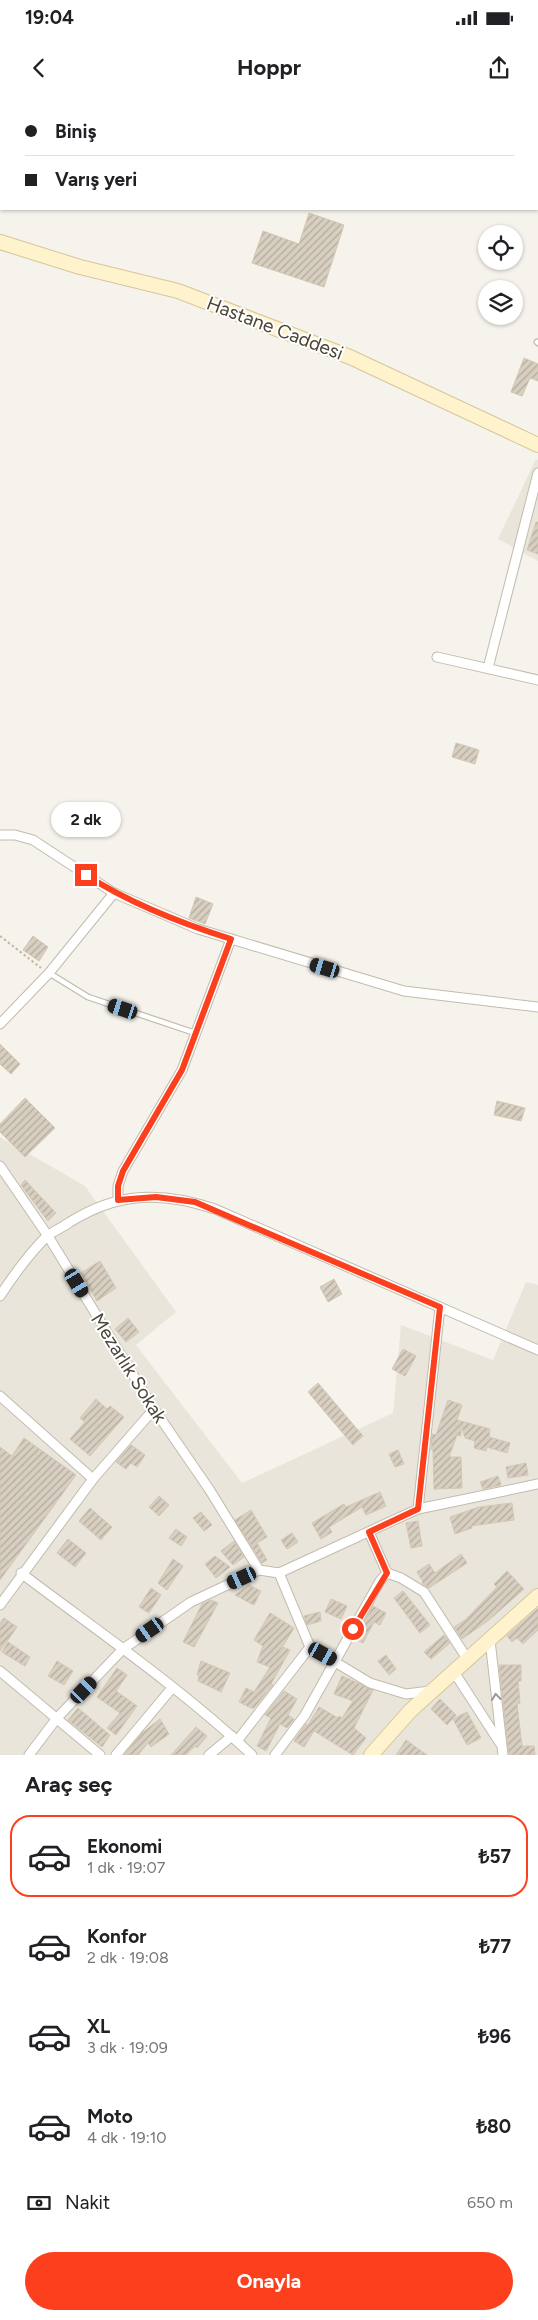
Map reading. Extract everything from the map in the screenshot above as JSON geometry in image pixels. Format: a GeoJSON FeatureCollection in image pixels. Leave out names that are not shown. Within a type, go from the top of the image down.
{"type":"FeatureCollection","features":[{"type":"Feature","properties":{"kind":"street","name":"Hastane Caddesi"},"geometry":{"type":"LineString","coordinates":[[0,242],[80,268],[187,294],[350,357],[538,446]]}},
{"type":"Feature","properties":{"kind":"street"},"geometry":{"type":"LineString","coordinates":[[488,668],[538,473]]}},
{"type":"Feature","properties":{"kind":"street"},"geometry":{"type":"LineString","coordinates":[[437,657],[538,680]]}},
{"type":"Feature","properties":{"kind":"street"},"geometry":{"type":"LineString","coordinates":[[0,835],[32,840],[114,893],[168,918],[231,939],[404,991],[538,1007]]}},
{"type":"Feature","properties":{"kind":"street"},"geometry":{"type":"LineString","coordinates":[[0,1024],[49,974],[114,893]]}},
{"type":"Feature","properties":{"kind":"street"},"geometry":{"type":"LineString","coordinates":[[118,1200],[118,1186],[123,1171],[172,1091],[197,1034],[231,939]]}},
{"type":"Feature","properties":{"kind":"street","name":"Mezarlık Sokak"},"geometry":{"type":"LineString","coordinates":[[0,1166],[48,1236],[154,1409],[209,1489],[259,1570]]}},
{"type":"Feature","properties":{"kind":"street"},"geometry":{"type":"LineString","coordinates":[[0,1296],[48,1236],[86,1212],[118,1200],[156,1197],[195,1202],[440,1307],[512,1341],[538,1350]]}},
{"type":"Feature","properties":{"kind":"street"},"geometry":{"type":"LineString","coordinates":[[418,1509],[440,1307]]}},
{"type":"Feature","properties":{"kind":"street"},"geometry":{"type":"LineString","coordinates":[[0,1396],[93,1479]]}},
{"type":"Feature","properties":{"kind":"street"},"geometry":{"type":"LineString","coordinates":[[0,1604],[21,1573],[93,1479],[154,1409]]}},
{"type":"Feature","properties":{"kind":"street"},"geometry":{"type":"LineString","coordinates":[[30,1755],[58,1718],[123,1649],[191,1602],[259,1570],[279,1573],[418,1509],[538,1484]]}},
{"type":"Feature","properties":{"kind":"street"},"geometry":{"type":"LineString","coordinates":[[369,1532],[387,1573],[401,1578],[424,1592],[468,1660]]}},
{"type":"Feature","properties":{"kind":"street"},"geometry":{"type":"LineString","coordinates":[[21,1573],[123,1649],[235,1739],[252,1755]]}},
{"type":"Feature","properties":{"kind":"street"},"geometry":{"type":"LineString","coordinates":[[279,1573],[310,1647],[370,1682],[406,1694],[434,1690]]}},
{"type":"Feature","properties":{"kind":"street"},"geometry":{"type":"LineString","coordinates":[[275,1755],[305,1716],[335,1660],[387,1573]]}},
{"type":"Feature","properties":{"kind":"street"},"geometry":{"type":"LineString","coordinates":[[371,1755],[411,1710],[538,1596]]}},
{"type":"Feature","properties":{"kind":"street"},"geometry":{"type":"LineString","coordinates":[[490,1640],[503,1755]]}},
{"type":"Feature","properties":{"kind":"street"},"geometry":{"type":"LineString","coordinates":[[210,1755],[235,1739],[310,1647]]}},
{"type":"Feature","properties":{"kind":"street"},"geometry":{"type":"LineString","coordinates":[[0,1671],[100,1755]]}},
{"type":"Feature","properties":{"kind":"street"},"geometry":{"type":"LineString","coordinates":[[454,1672],[502,1745]]}},
{"type":"Feature","properties":{"kind":"street"},"geometry":{"type":"LineString","coordinates":[[116,1755],[172,1688]]}},
{"type":"Feature","properties":{"kind":"lane"},"geometry":{"type":"LineString","coordinates":[[49,974],[88,997],[197,1034]]}},
{"type":"Feature","properties":{"kind":"path"},"geometry":{"type":"LineString","coordinates":[[0,936],[49,974]]}},
{"type":"Feature","properties":{"kind":"shaded area"},"geometry":{"type":"Polygon","coordinates":[[[536,459],[538,460],[538,561],[498,539],[536,459]]]}},
{"type":"Feature","properties":{"kind":"shaded area"},"geometry":{"type":"Polygon","coordinates":[[[0,1137],[85,1186],[176,1312],[136,1345],[242,1483],[393,1413],[401,1325],[493,1360],[526,1282],[538,1285],[538,1755],[0,1755],[0,1137]]]}},
{"type":"Feature","properties":{"kind":"building"},"geometry":{"type":"Polygon","coordinates":[[[309,213],[344,225],[324,287],[252,263],[263,231],[299,244],[309,213]]]}},
{"type":"Feature","properties":{"kind":"building"},"geometry":{"type":"Polygon","coordinates":[[[524,358],[538,364],[538,381],[530,378],[522,396],[511,392],[524,358]]]}},
{"type":"Feature","properties":{"kind":"building"},"geometry":{"type":"Polygon","coordinates":[[[536,522],[538,522],[538,554],[527,550],[536,522]]]}},
{"type":"Feature","properties":{"kind":"building"},"geometry":{"type":"Polygon","coordinates":[[[456,743],[479,750],[475,764],[452,757],[456,743]]]}},
{"type":"Feature","properties":{"kind":"building"},"geometry":{"type":"Polygon","coordinates":[[[196,897],[213,904],[205,924],[189,918],[196,897]]]}},
{"type":"Feature","properties":{"kind":"building"},"geometry":{"type":"Polygon","coordinates":[[[33,936],[48,947],[39,961],[23,950],[33,936]]]}},
{"type":"Feature","properties":{"kind":"building"},"geometry":{"type":"Polygon","coordinates":[[[0,1044],[20,1064],[11,1074],[0,1064],[0,1044]]]}},
{"type":"Feature","properties":{"kind":"building"},"geometry":{"type":"Polygon","coordinates":[[[25,1098],[55,1128],[25,1157],[0,1132],[0,1124],[25,1098]]]}},
{"type":"Feature","properties":{"kind":"building"},"geometry":{"type":"Polygon","coordinates":[[[497,1101],[525,1108],[521,1121],[494,1115],[497,1101]]]}},
{"type":"Feature","properties":{"kind":"building"},"geometry":{"type":"Polygon","coordinates":[[[25,1180],[56,1213],[48,1221],[21,1185],[25,1180]]]}},
{"type":"Feature","properties":{"kind":"building"},"geometry":{"type":"Polygon","coordinates":[[[100,1261],[116,1288],[97,1301],[81,1273],[100,1261]]]}},
{"type":"Feature","properties":{"kind":"building"},"geometry":{"type":"Polygon","coordinates":[[[334,1279],[342,1294],[328,1302],[320,1287],[334,1279]]]}},
{"type":"Feature","properties":{"kind":"building"},"geometry":{"type":"Polygon","coordinates":[[[128,1318],[139,1332],[126,1342],[115,1329],[128,1318]]]}},
{"type":"Feature","properties":{"kind":"building"},"geometry":{"type":"Polygon","coordinates":[[[403,1349],[416,1356],[405,1376],[392,1369],[403,1349]]]}},
{"type":"Feature","properties":{"kind":"building"},"geometry":{"type":"Polygon","coordinates":[[[318,1383],[363,1436],[353,1445],[308,1392],[318,1383]]]}},
{"type":"Feature","properties":{"kind":"building"},"geometry":{"type":"Polygon","coordinates":[[[96,1399],[107,1409],[110,1406],[124,1417],[90,1456],[70,1439],[85,1422],[80,1418],[96,1399]]]}},
{"type":"Feature","properties":{"kind":"building"},"geometry":{"type":"Polygon","coordinates":[[[448,1400],[462,1405],[457,1420],[490,1429],[489,1437],[510,1443],[507,1453],[487,1447],[486,1451],[474,1448],[475,1441],[465,1438],[461,1425],[461,1436],[457,1435],[449,1457],[461,1457],[462,1488],[434,1489],[433,1450],[431,1449],[432,1434],[436,1435],[448,1400]]]}},
{"type":"Feature","properties":{"kind":"building"},"geometry":{"type":"Polygon","coordinates":[[[24,1438],[76,1475],[0,1580],[0,1447],[12,1456],[24,1438]]]}},
{"type":"Feature","properties":{"kind":"building"},"geometry":{"type":"Polygon","coordinates":[[[131,1445],[145,1455],[137,1467],[131,1463],[126,1469],[116,1462],[131,1445]]]}},
{"type":"Feature","properties":{"kind":"building"},"geometry":{"type":"Polygon","coordinates":[[[398,1450],[404,1464],[395,1467],[389,1454],[398,1450]]]}},
{"type":"Feature","properties":{"kind":"building"},"geometry":{"type":"Polygon","coordinates":[[[526,1463],[528,1475],[508,1478],[506,1467],[526,1463]]]}},
{"type":"Feature","properties":{"kind":"building"},"geometry":{"type":"Polygon","coordinates":[[[498,1476],[501,1485],[483,1489],[480,1482],[498,1476]]]}},
{"type":"Feature","properties":{"kind":"building"},"geometry":{"type":"Polygon","coordinates":[[[380,1492],[386,1506],[366,1515],[362,1507],[329,1527],[332,1532],[321,1539],[312,1523],[344,1504],[346,1507],[380,1492]]]}},
{"type":"Feature","properties":{"kind":"building"},"geometry":{"type":"Polygon","coordinates":[[[159,1496],[169,1505],[159,1516],[149,1507],[159,1496]]]}},
{"type":"Feature","properties":{"kind":"building"},"geometry":{"type":"Polygon","coordinates":[[[512,1503],[514,1520],[471,1526],[472,1528],[455,1534],[450,1517],[479,1507],[512,1503]]]}},
{"type":"Feature","properties":{"kind":"building"},"geometry":{"type":"Polygon","coordinates":[[[90,1508],[112,1527],[101,1540],[79,1521],[90,1508]]]}},
{"type":"Feature","properties":{"kind":"building"},"geometry":{"type":"Polygon","coordinates":[[[251,1510],[267,1537],[257,1543],[267,1560],[262,1563],[235,1520],[251,1510]]]}},
{"type":"Feature","properties":{"kind":"building"},"geometry":{"type":"Polygon","coordinates":[[[201,1512],[212,1525],[204,1531],[193,1518],[201,1512]]]}},
{"type":"Feature","properties":{"kind":"building"},"geometry":{"type":"Polygon","coordinates":[[[418,1521],[422,1546],[411,1548],[406,1523],[418,1521]]]}},
{"type":"Feature","properties":{"kind":"building"},"geometry":{"type":"Polygon","coordinates":[[[176,1529],[187,1537],[181,1546],[169,1538],[176,1529]]]}},
{"type":"Feature","properties":{"kind":"building"},"geometry":{"type":"Polygon","coordinates":[[[292,1533],[298,1542],[287,1549],[281,1540],[292,1533]]]}},
{"type":"Feature","properties":{"kind":"building"},"geometry":{"type":"Polygon","coordinates":[[[68,1539],[86,1553],[75,1567],[57,1553],[68,1539]]]}},
{"type":"Feature","properties":{"kind":"building"},"geometry":{"type":"Polygon","coordinates":[[[234,1541],[244,1557],[233,1565],[221,1551],[234,1541]]]}},
{"type":"Feature","properties":{"kind":"building"},"geometry":{"type":"Polygon","coordinates":[[[461,1554],[467,1563],[429,1588],[422,1583],[417,1572],[429,1564],[435,1573],[461,1554]]]}},
{"type":"Feature","properties":{"kind":"building"},"geometry":{"type":"Polygon","coordinates":[[[215,1556],[230,1567],[216,1578],[205,1564],[215,1556]]]}},
{"type":"Feature","properties":{"kind":"building"},"geometry":{"type":"Polygon","coordinates":[[[173,1559],[183,1566],[167,1590],[158,1583],[173,1559]]]}},
{"type":"Feature","properties":{"kind":"building"},"geometry":{"type":"Polygon","coordinates":[[[507,1571],[524,1589],[489,1620],[462,1639],[454,1627],[465,1620],[497,1587],[494,1584],[507,1571]]]}},
{"type":"Feature","properties":{"kind":"building"},"geometry":{"type":"Polygon","coordinates":[[[249,1585],[261,1591],[254,1605],[235,1595],[249,1585]]]}},
{"type":"Feature","properties":{"kind":"building"},"geometry":{"type":"Polygon","coordinates":[[[151,1588],[161,1595],[149,1613],[139,1607],[151,1588]]]}},
{"type":"Feature","properties":{"kind":"building"},"geometry":{"type":"Polygon","coordinates":[[[403,1591],[430,1625],[420,1633],[394,1598],[403,1591]]]}},
{"type":"Feature","properties":{"kind":"building"},"geometry":{"type":"Polygon","coordinates":[[[331,1599],[347,1606],[341,1619],[325,1612],[331,1599]]]}},
{"type":"Feature","properties":{"kind":"building"},"geometry":{"type":"Polygon","coordinates":[[[211,1600],[218,1603],[194,1647],[183,1642],[202,1604],[211,1600]]]}},
{"type":"Feature","properties":{"kind":"building"},"geometry":{"type":"Polygon","coordinates":[[[373,1606],[386,1613],[380,1625],[374,1622],[363,1643],[355,1639],[373,1606]]]}},
{"type":"Feature","properties":{"kind":"building"},"geometry":{"type":"Polygon","coordinates":[[[538,1608],[538,1630],[523,1644],[517,1638],[512,1642],[507,1636],[538,1608]]]}},
{"type":"Feature","properties":{"kind":"building"},"geometry":{"type":"Polygon","coordinates":[[[320,1612],[321,1621],[307,1625],[304,1616],[320,1612]]]}},
{"type":"Feature","properties":{"kind":"building"},"geometry":{"type":"Polygon","coordinates":[[[270,1613],[294,1628],[278,1654],[283,1647],[290,1650],[271,1684],[273,1685],[254,1708],[251,1708],[239,1702],[246,1688],[254,1692],[270,1667],[257,1662],[263,1646],[254,1640],[270,1613]]]}},
{"type":"Feature","properties":{"kind":"building"},"geometry":{"type":"Polygon","coordinates":[[[4,1618],[17,1627],[0,1651],[0,1623],[4,1618]]]}},
{"type":"Feature","properties":{"kind":"building"},"geometry":{"type":"Polygon","coordinates":[[[444,1635],[450,1643],[431,1659],[424,1652],[444,1635]]]}},
{"type":"Feature","properties":{"kind":"building"},"geometry":{"type":"Polygon","coordinates":[[[8,1642],[30,1657],[25,1666],[2,1652],[8,1642]]]}},
{"type":"Feature","properties":{"kind":"building"},"geometry":{"type":"Polygon","coordinates":[[[386,1655],[396,1669],[389,1675],[378,1661],[386,1655]]]}},
{"type":"Feature","properties":{"kind":"building"},"geometry":{"type":"Polygon","coordinates":[[[57,1661],[73,1671],[64,1685],[48,1676],[57,1661]]]}},
{"type":"Feature","properties":{"kind":"building"},"geometry":{"type":"Polygon","coordinates":[[[201,1661],[230,1673],[221,1692],[198,1681],[199,1675],[197,1675],[201,1661]]]}},
{"type":"Feature","properties":{"kind":"building"},"geometry":{"type":"Polygon","coordinates":[[[499,1665],[521,1665],[521,1681],[518,1681],[520,1703],[517,1704],[522,1746],[534,1746],[535,1755],[509,1755],[499,1665]]]}},
{"type":"Feature","properties":{"kind":"building"},"geometry":{"type":"Polygon","coordinates":[[[117,1668],[127,1675],[116,1691],[137,1706],[116,1735],[107,1728],[120,1713],[97,1697],[117,1668]]]}},
{"type":"Feature","properties":{"kind":"building"},"geometry":{"type":"Polygon","coordinates":[[[342,1676],[373,1690],[354,1728],[366,1738],[353,1755],[314,1731],[304,1747],[294,1741],[306,1724],[308,1725],[319,1707],[338,1718],[339,1716],[342,1718],[353,1701],[334,1694],[342,1676]]]}},
{"type":"Feature","properties":{"kind":"building"},"geometry":{"type":"Polygon","coordinates":[[[284,1691],[297,1699],[288,1715],[294,1719],[287,1728],[280,1724],[266,1751],[257,1746],[271,1718],[265,1715],[284,1691]]]}},
{"type":"Feature","properties":{"kind":"building"},"geometry":{"type":"Polygon","coordinates":[[[440,1699],[456,1715],[447,1725],[431,1709],[440,1699]]]}},
{"type":"Feature","properties":{"kind":"building"},"geometry":{"type":"Polygon","coordinates":[[[78,1708],[110,1735],[102,1747],[68,1720],[78,1708]]]}},
{"type":"Feature","properties":{"kind":"building"},"geometry":{"type":"Polygon","coordinates":[[[467,1712],[481,1738],[467,1745],[453,1719],[467,1712]]]}},
{"type":"Feature","properties":{"kind":"building"},"geometry":{"type":"Polygon","coordinates":[[[160,1719],[169,1734],[151,1747],[148,1743],[138,1755],[124,1755],[142,1733],[160,1719]]]}},
{"type":"Feature","properties":{"kind":"building"},"geometry":{"type":"Polygon","coordinates":[[[196,1727],[207,1736],[197,1748],[195,1746],[186,1755],[171,1755],[196,1727]]]}},
{"type":"Feature","properties":{"kind":"building"},"geometry":{"type":"Polygon","coordinates":[[[406,1740],[427,1755],[396,1755],[406,1740]]]}},
{"type":"Feature","properties":{"kind":"route"},"geometry":{"type":"LineString","coordinates":[[86,875],[114,893],[168,918],[231,939],[190,1052],[172,1091],[123,1171],[118,1186],[118,1200],[156,1197],[195,1202],[440,1307],[418,1509],[369,1532],[387,1573],[380,1581],[353,1629]]}}]}
